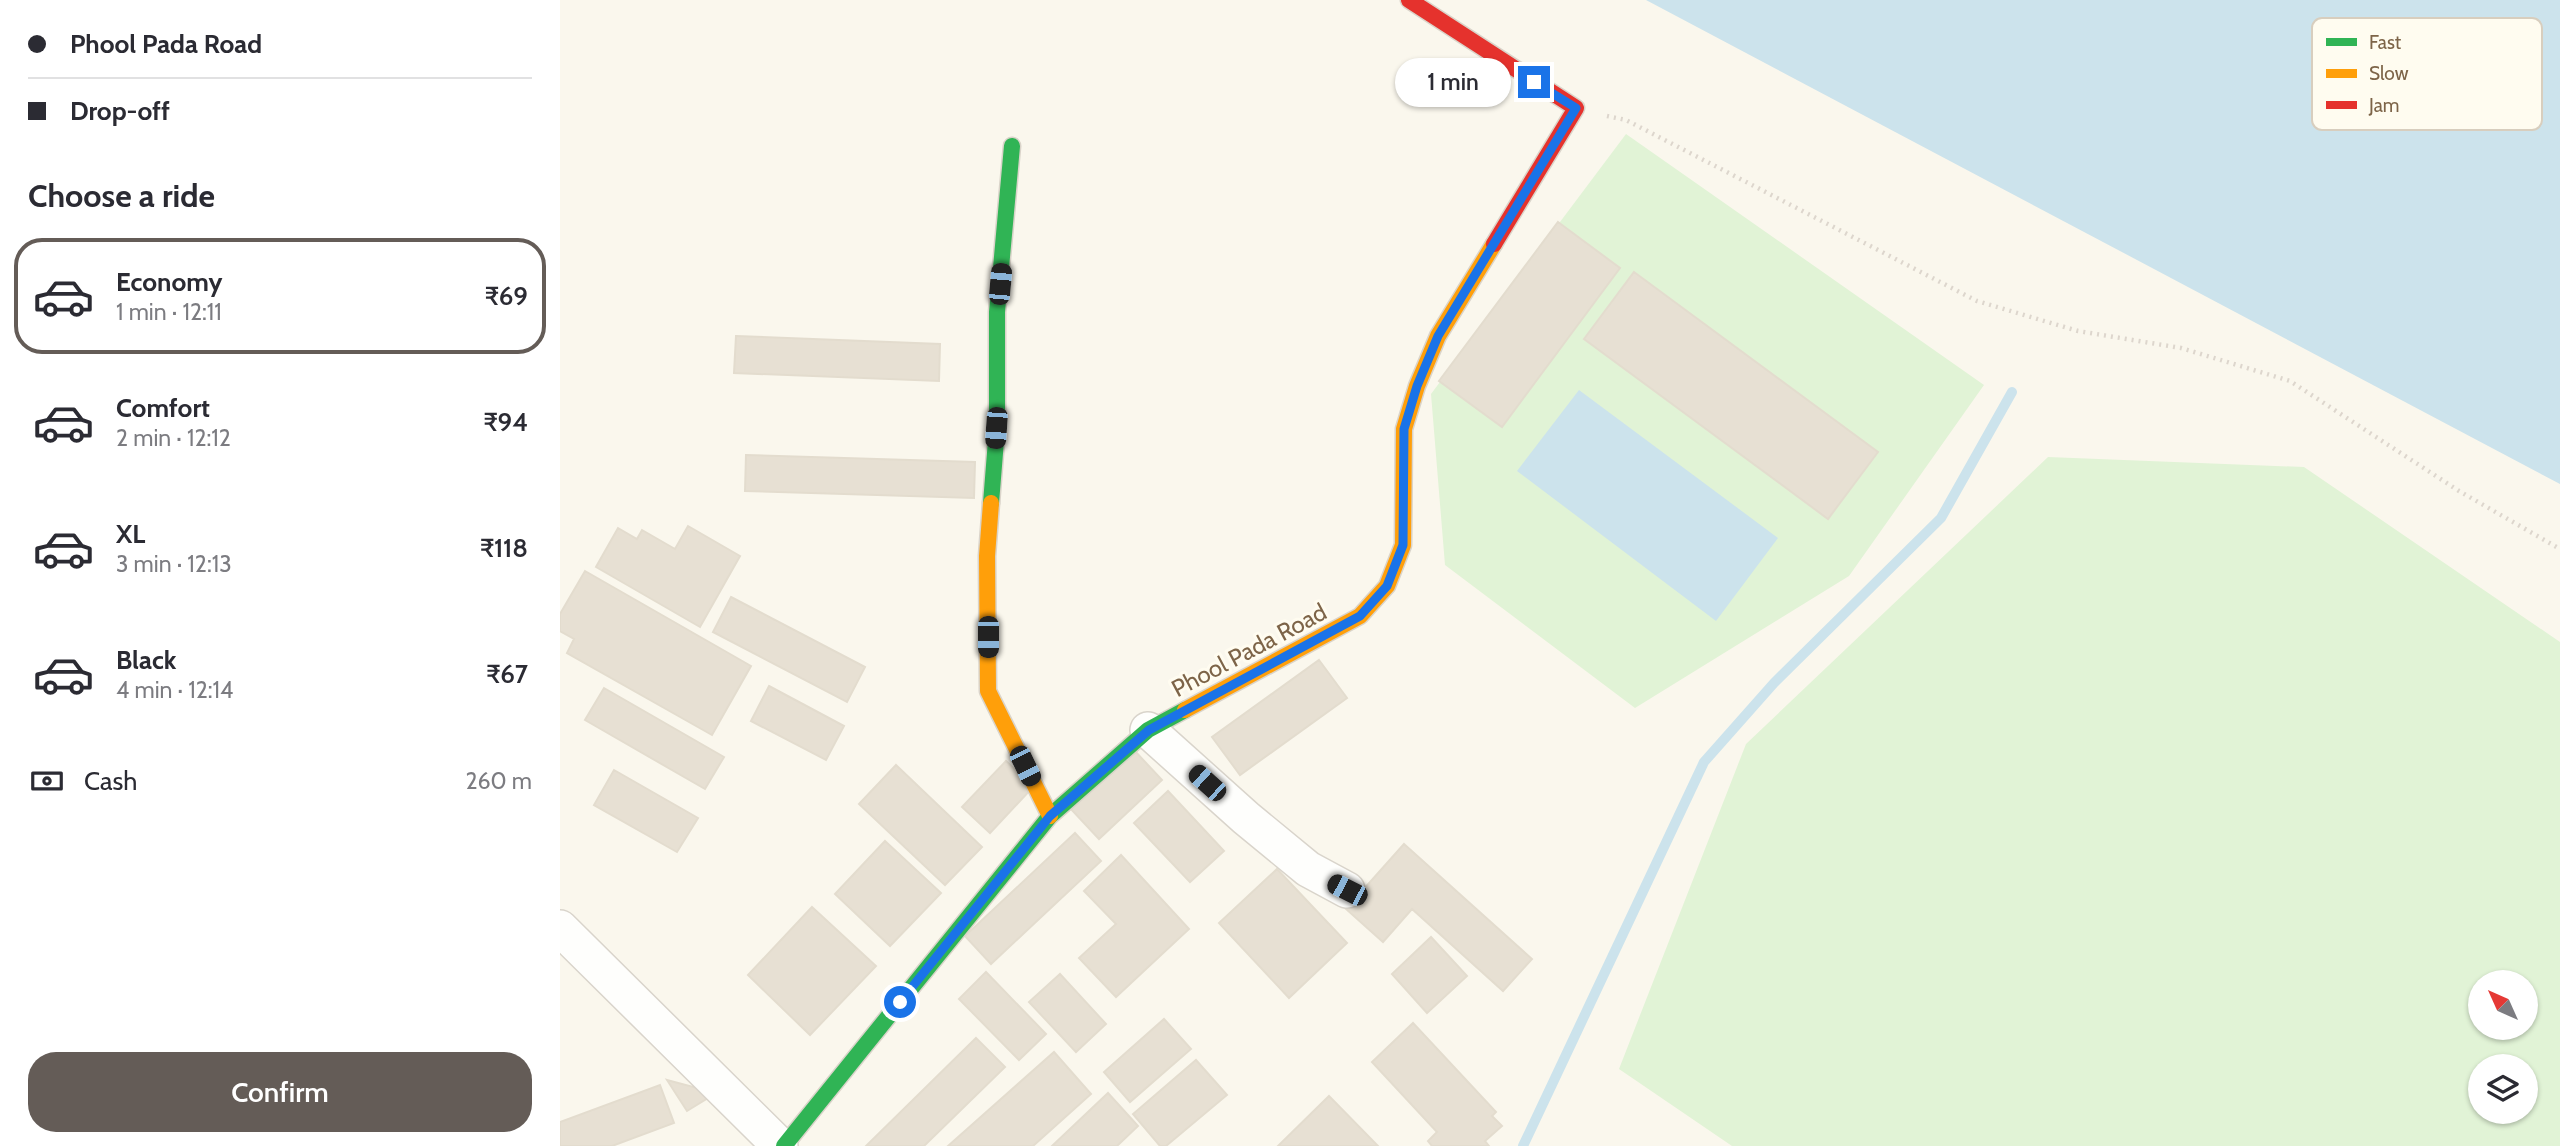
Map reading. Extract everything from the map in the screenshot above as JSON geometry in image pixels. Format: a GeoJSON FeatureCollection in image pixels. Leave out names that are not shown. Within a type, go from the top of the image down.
{"type":"FeatureCollection","features":[{"type":"Feature","properties":{"kind":"street"},"geometry":{"type":"LineString","coordinates":[[1409,0],[1576,108]]}},
{"type":"Feature","properties":{"kind":"street","name":"Phool Pada Road"},"geometry":{"type":"LineString","coordinates":[[782,1146],[1050,816],[1149,730],[1360,616],[1387,586],[1403,545],[1404,429],[1417,386],[1438,336],[1576,108]]}},
{"type":"Feature","properties":{"kind":"street"},"geometry":{"type":"LineString","coordinates":[[1012,146],[998,312],[996,428],[987,556],[988,691],[1050,816]]}},
{"type":"Feature","properties":{"kind":"street"},"geometry":{"type":"LineString","coordinates":[[1149,730],[1307,869],[1347,890]]}},
{"type":"Feature","properties":{"kind":"street"},"geometry":{"type":"LineString","coordinates":[[560,928],[782,1146]]}},
{"type":"Feature","properties":{"kind":"path"},"geometry":{"type":"LineString","coordinates":[[1576,108],[1626,120],[1977,301],[2078,331],[2181,348],[2290,381],[2459,491],[2560,549]]}},
{"type":"Feature","properties":{"kind":"green space"},"geometry":{"type":"Polygon","coordinates":[[[1626,134],[1984,385],[1849,576],[1635,708],[1445,565],[1431,394],[1626,134]]]}},
{"type":"Feature","properties":{"kind":"green space"},"geometry":{"type":"Polygon","coordinates":[[[2048,457],[2304,467],[2560,642],[2560,1146],[1732,1146],[1619,1069],[1746,744],[2048,457]]]}},
{"type":"Feature","properties":{"kind":"water"},"geometry":{"type":"Polygon","coordinates":[[[1646,0],[2560,0],[2560,484],[1646,0]]]}},
{"type":"Feature","properties":{"kind":"water"},"geometry":{"type":"Polygon","coordinates":[[[1579,390],[1778,538],[1716,621],[1517,471],[1579,390]]]}},
{"type":"Feature","properties":{"kind":"building"},"geometry":{"type":"Polygon","coordinates":[[[1558,222],[1620,268],[1502,427],[1439,381],[1558,222]]]}},
{"type":"Feature","properties":{"kind":"building"},"geometry":{"type":"Polygon","coordinates":[[[1634,272],[1878,452],[1828,519],[1584,339],[1634,272]]]}},
{"type":"Feature","properties":{"kind":"building"},"geometry":{"type":"Polygon","coordinates":[[[736,336],[940,344],[939,381],[734,373],[736,336]]]}},
{"type":"Feature","properties":{"kind":"building"},"geometry":{"type":"Polygon","coordinates":[[[746,455],[975,462],[974,498],[745,491],[746,455]]]}},
{"type":"Feature","properties":{"kind":"building"},"geometry":{"type":"Polygon","coordinates":[[[688,526],[740,556],[700,627],[596,567],[618,528],[637,539],[642,530],[675,549],[688,526]]]}},
{"type":"Feature","properties":{"kind":"building"},"geometry":{"type":"Polygon","coordinates":[[[585,571],[751,666],[712,735],[567,653],[574,639],[560,631],[560,614],[585,571]]]}},
{"type":"Feature","properties":{"kind":"building"},"geometry":{"type":"Polygon","coordinates":[[[731,597],[865,667],[847,702],[713,632],[731,597]]]}},
{"type":"Feature","properties":{"kind":"building"},"geometry":{"type":"Polygon","coordinates":[[[1319,660],[1347,698],[1240,775],[1212,737],[1319,660]]]}},
{"type":"Feature","properties":{"kind":"building"},"geometry":{"type":"Polygon","coordinates":[[[769,686],[844,726],[826,760],[751,721],[769,686]]]}},
{"type":"Feature","properties":{"kind":"building"},"geometry":{"type":"Polygon","coordinates":[[[604,688],[724,757],[705,789],[585,720],[604,688]]]}},
{"type":"Feature","properties":{"kind":"building"},"geometry":{"type":"Polygon","coordinates":[[[1133,749],[1162,780],[1099,839],[1070,808],[1133,749]]]}},
{"type":"Feature","properties":{"kind":"building"},"geometry":{"type":"Polygon","coordinates":[[[1006,761],[1033,787],[990,833],[962,807],[1006,761]]]}},
{"type":"Feature","properties":{"kind":"building"},"geometry":{"type":"Polygon","coordinates":[[[896,765],[982,847],[945,885],[859,804],[896,765]]]}},
{"type":"Feature","properties":{"kind":"building"},"geometry":{"type":"Polygon","coordinates":[[[614,770],[698,818],[677,852],[594,805],[614,770]]]}},
{"type":"Feature","properties":{"kind":"building"},"geometry":{"type":"Polygon","coordinates":[[[1168,791],[1224,851],[1190,882],[1134,823],[1168,791]]]}},
{"type":"Feature","properties":{"kind":"building"},"geometry":{"type":"Polygon","coordinates":[[[1075,833],[1101,861],[991,964],[965,936],[1075,833]]]}},
{"type":"Feature","properties":{"kind":"building"},"geometry":{"type":"Polygon","coordinates":[[[885,841],[941,893],[890,946],[835,894],[885,841]]]}},
{"type":"Feature","properties":{"kind":"building"},"geometry":{"type":"Polygon","coordinates":[[[1404,844],[1532,959],[1503,991],[1412,909],[1383,942],[1346,909],[1404,844]]]}},
{"type":"Feature","properties":{"kind":"building"},"geometry":{"type":"Polygon","coordinates":[[[1121,855],[1189,929],[1116,997],[1079,958],[1116,924],[1084,891],[1121,855]]]}},
{"type":"Feature","properties":{"kind":"building"},"geometry":{"type":"Polygon","coordinates":[[[1277,869],[1347,943],[1289,998],[1219,923],[1277,869]]]}},
{"type":"Feature","properties":{"kind":"building"},"geometry":{"type":"Polygon","coordinates":[[[812,907],[876,966],[810,1035],[748,975],[812,907]]]}},
{"type":"Feature","properties":{"kind":"building"},"geometry":{"type":"Polygon","coordinates":[[[1431,937],[1467,976],[1427,1013],[1392,974],[1431,937]]]}},
{"type":"Feature","properties":{"kind":"building"},"geometry":{"type":"Polygon","coordinates":[[[986,972],[1046,1034],[1019,1060],[959,999],[986,972]]]}},
{"type":"Feature","properties":{"kind":"building"},"geometry":{"type":"Polygon","coordinates":[[[1060,974],[1106,1024],[1076,1052],[1029,1002],[1060,974]]]}},
{"type":"Feature","properties":{"kind":"building"},"geometry":{"type":"Polygon","coordinates":[[[1164,1019],[1191,1049],[1130,1102],[1104,1072],[1164,1019]]]}},
{"type":"Feature","properties":{"kind":"building"},"geometry":{"type":"Polygon","coordinates":[[[1413,1023],[1496,1112],[1492,1116],[1502,1126],[1485,1141],[1489,1146],[1432,1146],[1428,1141],[1437,1132],[1372,1062],[1413,1023]]]}},
{"type":"Feature","properties":{"kind":"building"},"geometry":{"type":"Polygon","coordinates":[[[976,1038],[1005,1067],[924,1146],[866,1146],[976,1038]]]}},
{"type":"Feature","properties":{"kind":"building"},"geometry":{"type":"Polygon","coordinates":[[[1054,1052],[1091,1094],[1033,1146],[948,1146],[1054,1052]]]}},
{"type":"Feature","properties":{"kind":"building"},"geometry":{"type":"Polygon","coordinates":[[[1196,1060],[1227,1095],[1166,1146],[1160,1146],[1133,1114],[1196,1060]]]}},
{"type":"Feature","properties":{"kind":"building"},"geometry":{"type":"Polygon","coordinates":[[[667,1080],[716,1093],[687,1111],[667,1080]]]}},
{"type":"Feature","properties":{"kind":"building"},"geometry":{"type":"Polygon","coordinates":[[[660,1085],[674,1123],[612,1146],[560,1146],[560,1122],[660,1085]]]}},
{"type":"Feature","properties":{"kind":"building"},"geometry":{"type":"Polygon","coordinates":[[[1108,1093],[1138,1126],[1117,1146],[1052,1146],[1108,1093]]]}},
{"type":"Feature","properties":{"kind":"building"},"geometry":{"type":"Polygon","coordinates":[[[1329,1096],[1378,1146],[1278,1146],[1329,1096]]]}},
{"type":"Feature","properties":{"kind":"waterway"},"geometry":{"type":"LineString","coordinates":[[1523,1146],[1704,762],[1774,683],[1941,518],[2012,392]]}},
{"type":"Feature","properties":{"kind":"traffic: fast"},"geometry":{"type":"LineString","coordinates":[[991,503],[997,428],[997,312],[1012,146]]}},
{"type":"Feature","properties":{"kind":"traffic: fast"},"geometry":{"type":"LineString","coordinates":[[784,1146],[1050,816],[1148,730],[1185,710]]}},
{"type":"Feature","properties":{"kind":"traffic: slow"},"geometry":{"type":"LineString","coordinates":[[1185,710],[1360,616],[1387,586],[1403,545],[1404,429],[1417,386],[1438,336],[1494,244]]}},
{"type":"Feature","properties":{"kind":"traffic: slow"},"geometry":{"type":"LineString","coordinates":[[991,503],[987,556],[988,691],[1050,816]]}},
{"type":"Feature","properties":{"kind":"traffic: jam"},"geometry":{"type":"LineString","coordinates":[[1409,0],[1576,108],[1494,244]]}},
{"type":"Feature","properties":{"kind":"route"},"geometry":{"type":"LineString","coordinates":[[900,1002],[1050,816],[1149,730],[1360,616],[1387,586],[1403,545],[1404,429],[1417,386],[1438,336],[1576,108],[1534,82]]}}]}
